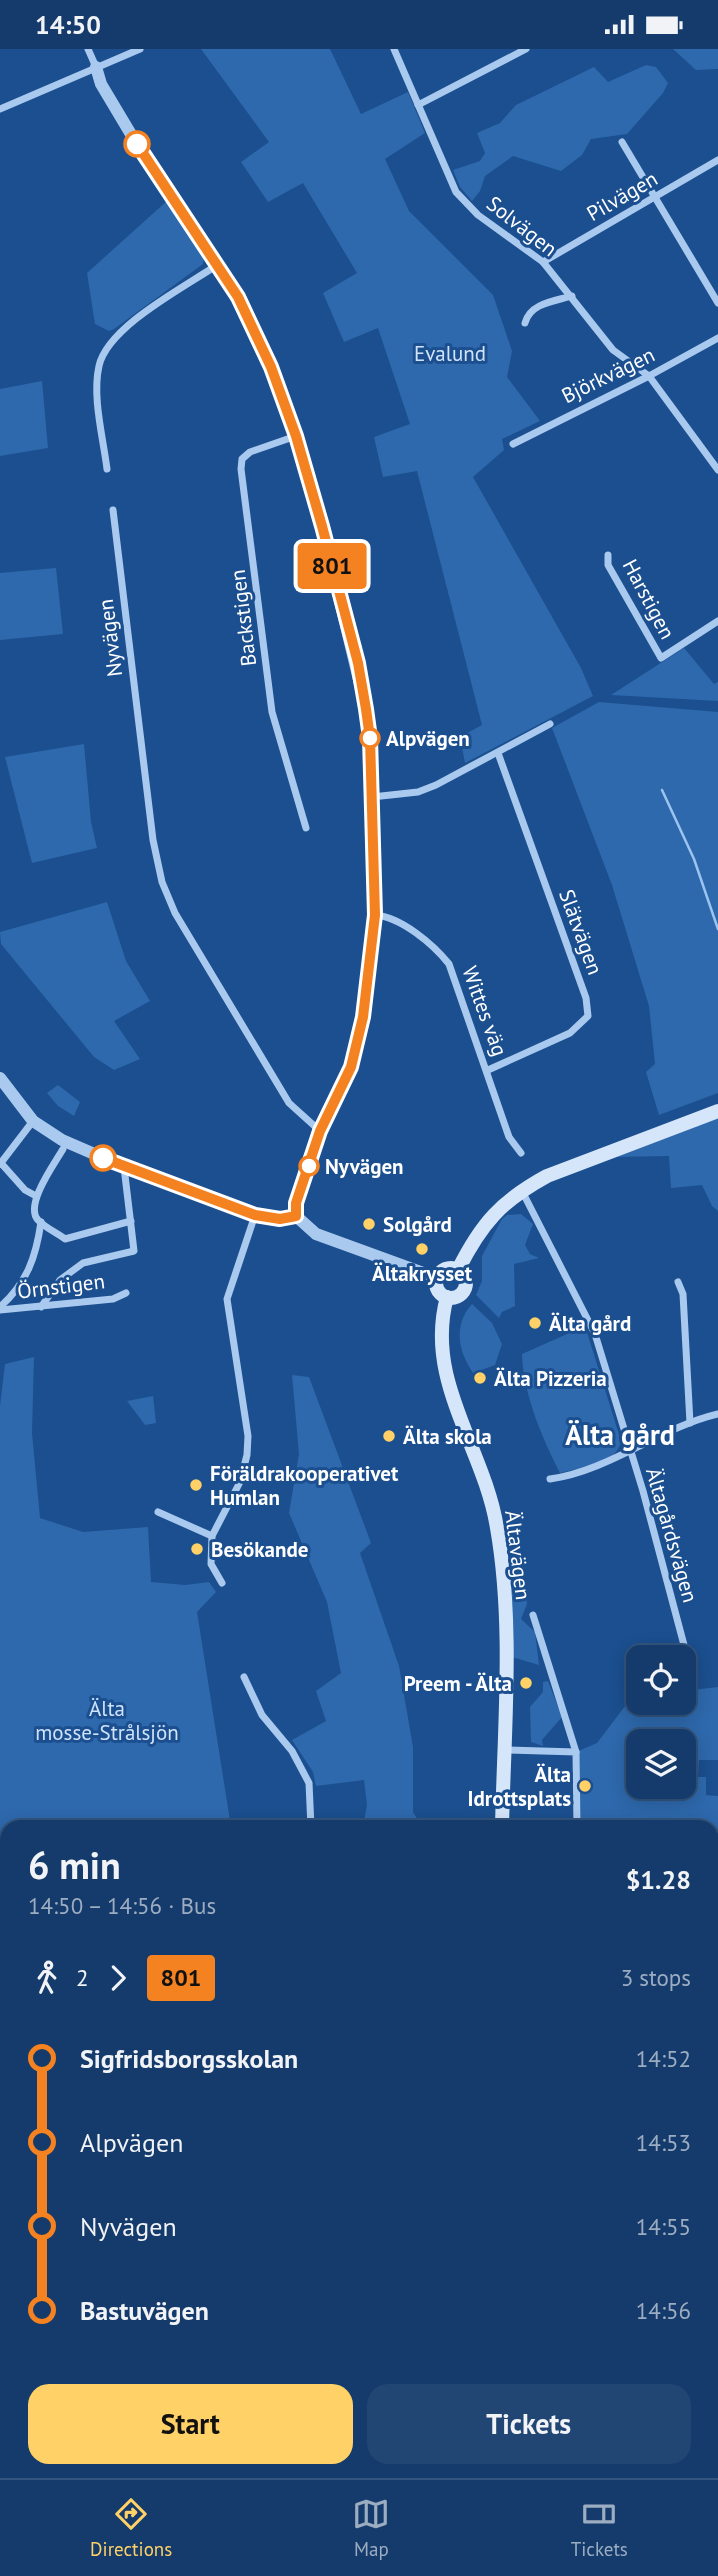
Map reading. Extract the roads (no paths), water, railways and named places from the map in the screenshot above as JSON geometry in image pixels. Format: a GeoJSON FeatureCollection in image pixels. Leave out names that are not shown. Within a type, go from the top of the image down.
{"type":"FeatureCollection","features":[{"type":"Feature","properties":{"kind":"main road"},"geometry":{"type":"LineString","coordinates":[[458,1270],[474,1237],[504,1203],[522,1190],[547,1176],[718,1111]]}},
{"type":"Feature","properties":{"kind":"main road"},"geometry":{"type":"LineString","coordinates":[[446,1269],[458,1270],[464,1276],[465,1289],[459,1296],[447,1297],[439,1292],[437,1278],[446,1269]]}},
{"type":"Feature","properties":{"kind":"main road","name":"Ältavägen"},"geometry":{"type":"LineString","coordinates":[[447,1297],[440,1327],[446,1382],[481,1472],[497,1525],[504,1591],[502,1820]]}},
{"type":"Feature","properties":{"kind":"street"},"geometry":{"type":"LineString","coordinates":[[88,49],[101,84],[135,141],[218,264],[243,306],[271,367],[296,436],[358,663],[370,738],[375,915],[363,1017],[351,1067],[320,1131],[296,1203],[296,1216],[316,1234],[437,1278]]}},
{"type":"Feature","properties":{"kind":"street"},"geometry":{"type":"LineString","coordinates":[[0,109],[140,49]]}},
{"type":"Feature","properties":{"kind":"street","name":"Solvägen"},"geometry":{"type":"LineString","coordinates":[[394,49],[456,192],[467,205],[543,262],[613,350],[649,376],[718,470]]}},
{"type":"Feature","properties":{"kind":"street"},"geometry":{"type":"LineString","coordinates":[[418,105],[526,49]]}},
{"type":"Feature","properties":{"kind":"street"},"geometry":{"type":"LineString","coordinates":[[622,142],[718,303]]}},
{"type":"Feature","properties":{"kind":"street","name":"Pilvägen"},"geometry":{"type":"LineString","coordinates":[[543,262],[718,160]]}},
{"type":"Feature","properties":{"kind":"street"},"geometry":{"type":"LineString","coordinates":[[107,469],[97,385],[99,365],[107,347],[139,318],[218,264]]}},
{"type":"Feature","properties":{"kind":"street"},"geometry":{"type":"LineString","coordinates":[[525,323],[529,311],[572,296]]}},
{"type":"Feature","properties":{"kind":"street","name":"Björkvägen"},"geometry":{"type":"LineString","coordinates":[[513,444],[718,338]]}},
{"type":"Feature","properties":{"kind":"street","name":"Backstigen"},"geometry":{"type":"LineString","coordinates":[[296,436],[250,452],[242,459],[241,469],[272,712],[306,828]]}},
{"type":"Feature","properties":{"kind":"street","name":"Nyvägen"},"geometry":{"type":"LineString","coordinates":[[113,510],[151,831],[162,882],[175,912],[289,1103],[320,1131]]}},
{"type":"Feature","properties":{"kind":"street","name":"Harstigen"},"geometry":{"type":"LineString","coordinates":[[608,555],[608,565],[661,658],[718,621]]}},
{"type":"Feature","properties":{"kind":"street"},"geometry":{"type":"LineString","coordinates":[[372,797],[418,792],[550,724]]}},
{"type":"Feature","properties":{"kind":"street","name":"Slätvägen"},"geometry":{"type":"LineString","coordinates":[[488,1070],[570,1033],[589,1016],[586,999],[498,753]]}},
{"type":"Feature","properties":{"kind":"street","name":"Wittes väg"},"geometry":{"type":"LineString","coordinates":[[375,915],[395,920],[441,954],[449,964],[488,1070],[509,1137],[521,1153]]}},
{"type":"Feature","properties":{"kind":"street"},"geometry":{"type":"LineString","coordinates":[[0,1078],[33,1121],[79,1148],[255,1215],[280,1219],[296,1216]]}},
{"type":"Feature","properties":{"kind":"street"},"geometry":{"type":"LineString","coordinates":[[33,1121],[0,1164],[25,1190],[36,1196]]}},
{"type":"Feature","properties":{"kind":"street"},"geometry":{"type":"LineString","coordinates":[[63,1149],[36,1196],[34,1215],[65,1238],[131,1221]]}},
{"type":"Feature","properties":{"kind":"street"},"geometry":{"type":"LineString","coordinates":[[41,1307],[60,1280],[83,1263],[131,1253],[131,1221],[124,1167]]}},
{"type":"Feature","properties":{"kind":"street","name":"Ältagårdsvägen"},"geometry":{"type":"LineString","coordinates":[[522,1190],[595,1334],[643,1492],[684,1645]]}},
{"type":"Feature","properties":{"kind":"street"},"geometry":{"type":"LineString","coordinates":[[222,1583],[211,1564],[212,1536],[240,1482],[247,1455],[248,1436],[228,1299],[255,1215]]}},
{"type":"Feature","properties":{"kind":"street"},"geometry":{"type":"LineString","coordinates":[[0,1309],[23,1283],[37,1252],[41,1222]]}},
{"type":"Feature","properties":{"kind":"street"},"geometry":{"type":"LineString","coordinates":[[678,1282],[683,1294],[690,1423]]}},
{"type":"Feature","properties":{"kind":"street","name":"Örnstigen"},"geometry":{"type":"LineString","coordinates":[[0,1309],[113,1299],[126,1293]]}},
{"type":"Feature","properties":{"kind":"street"},"geometry":{"type":"LineString","coordinates":[[550,1479],[612,1462],[690,1423],[718,1414]]}},
{"type":"Feature","properties":{"kind":"street"},"geometry":{"type":"LineString","coordinates":[[158,1512],[212,1536]]}},
{"type":"Feature","properties":{"kind":"street"},"geometry":{"type":"LineString","coordinates":[[533,1615],[576,1752],[576,1820]]}},
{"type":"Feature","properties":{"kind":"street"},"geometry":{"type":"LineString","coordinates":[[244,1677],[262,1715],[292,1751],[309,1783],[311,1820]]}},
{"type":"Feature","properties":{"kind":"street"},"geometry":{"type":"LineString","coordinates":[[503,1751],[576,1752]]}},
{"type":"Feature","properties":{"kind":"waterway"},"geometry":{"type":"LineString","coordinates":[[662,790],[694,859],[718,929]]}},
{"type":"Feature","properties":{"kind":"place","name":"Alpvägen"},"geometry":{"type":"Point","coordinates":[370,738]}},
{"type":"Feature","properties":{"kind":"place","name":"Nyvägen"},"geometry":{"type":"Point","coordinates":[309,1166]}},
{"type":"Feature","properties":{"kind":"place","name":"Solgård"},"geometry":{"type":"Point","coordinates":[369,1224]}},
{"type":"Feature","properties":{"kind":"place","name":"Ältakrysset"},"geometry":{"type":"Point","coordinates":[422,1249]}},
{"type":"Feature","properties":{"kind":"place","name":"Älta gård"},"geometry":{"type":"Point","coordinates":[535,1323]}},
{"type":"Feature","properties":{"kind":"place","name":"Älta Pizzeria"},"geometry":{"type":"Point","coordinates":[480,1378]}},
{"type":"Feature","properties":{"kind":"place","name":"Älta skola"},"geometry":{"type":"Point","coordinates":[389,1436]}},
{"type":"Feature","properties":{"kind":"place","name":"Föräldrakooperativet Humlan"},"geometry":{"type":"Point","coordinates":[196,1485]}},
{"type":"Feature","properties":{"kind":"place","name":"Besökande"},"geometry":{"type":"Point","coordinates":[197,1549]}},
{"type":"Feature","properties":{"kind":"place","name":"Preem - Älta"},"geometry":{"type":"Point","coordinates":[526,1683]}},
{"type":"Feature","properties":{"kind":"place","name":"Älta Idrottsplats"},"geometry":{"type":"Point","coordinates":[585,1786]}},
{"type":"Feature","properties":{"kind":"district","name":"Älta gård"},"geometry":{"type":"Point","coordinates":[620,1434]}},
{"type":"Feature","properties":{"kind":"park label","name":"Evalund"},"geometry":{"type":"Point","coordinates":[450,353]}},
{"type":"Feature","properties":{"kind":"park label","name":"Älta mosse-Strålsjön"},"geometry":{"type":"Point","coordinates":[107,1720]}}]}
